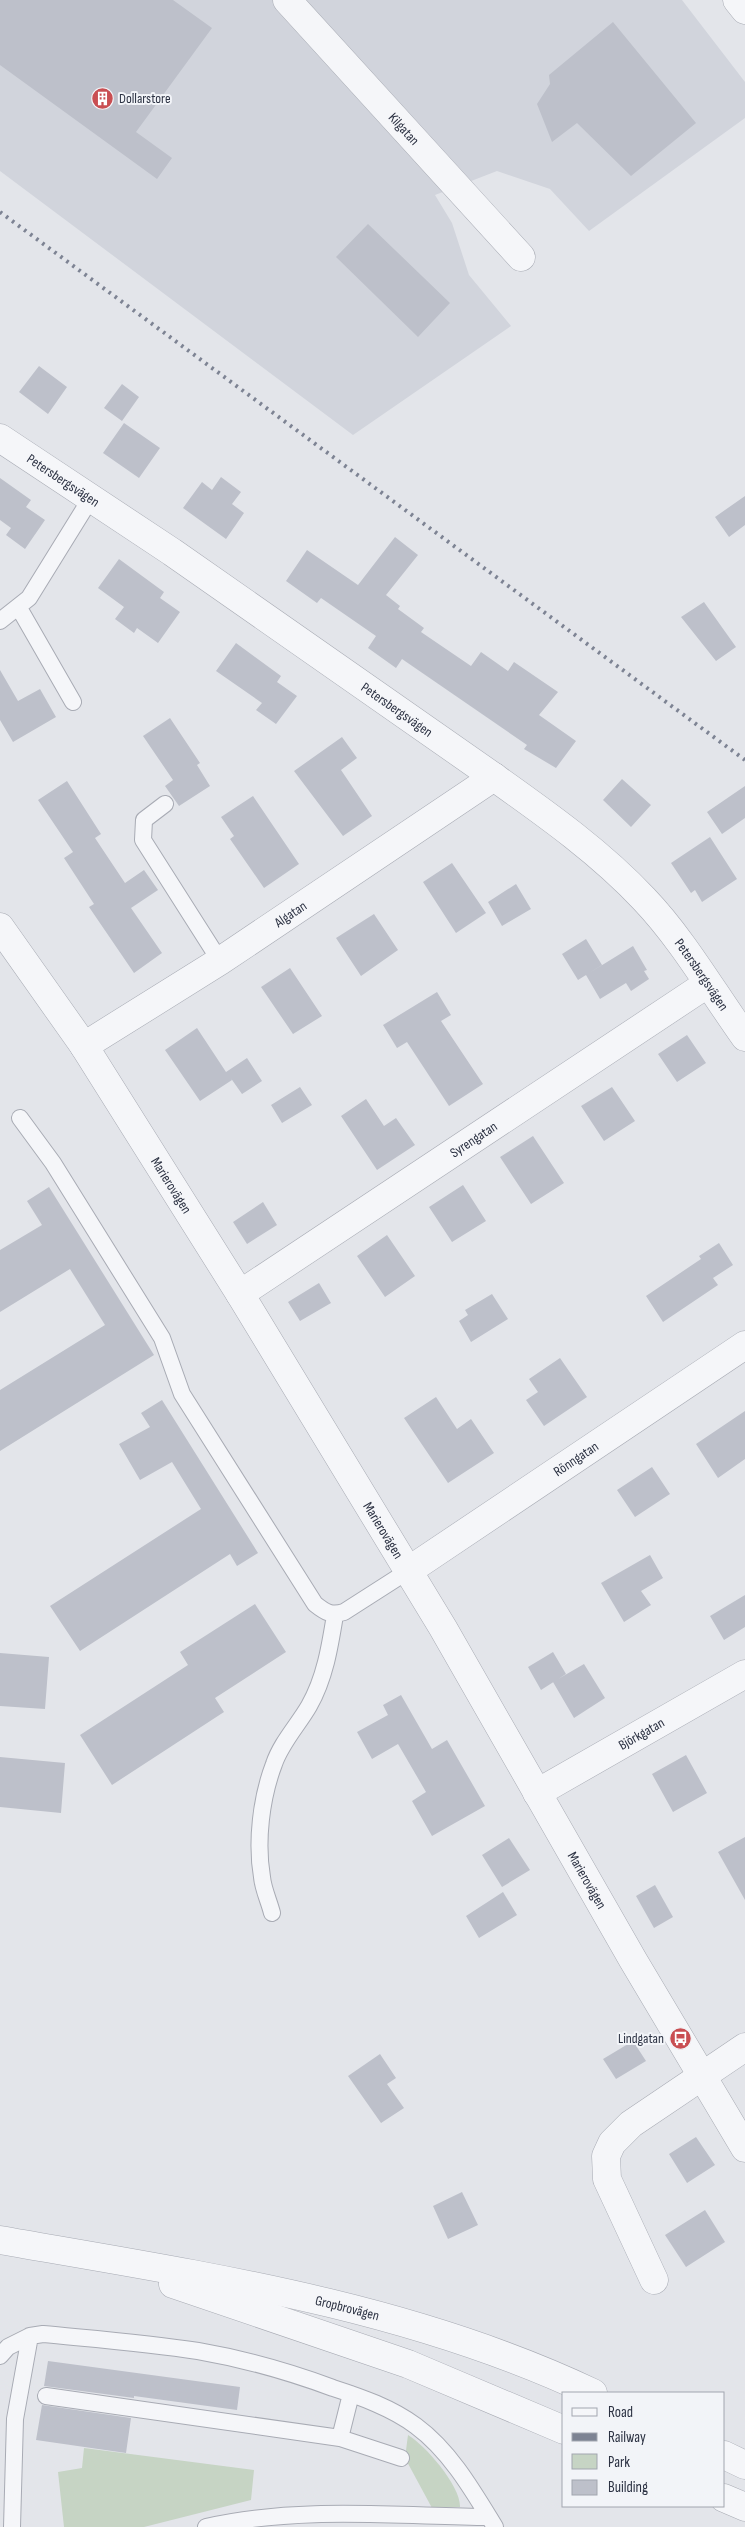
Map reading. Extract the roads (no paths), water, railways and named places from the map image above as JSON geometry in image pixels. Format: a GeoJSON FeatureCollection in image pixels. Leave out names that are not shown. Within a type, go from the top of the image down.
{"type":"FeatureCollection","features":[{"type":"Feature","properties":{"kind":"street","name":"Kilgatan"},"geometry":{"type":"LineString","coordinates":[[287,0],[521,258]]}},
{"type":"Feature","properties":{"kind":"street"},"geometry":{"type":"LineString","coordinates":[[737,0],[745,10]]}},
{"type":"Feature","properties":{"kind":"street","name":"Petersbergsvägen"},"geometry":{"type":"LineString","coordinates":[[0,438],[91,498],[494,777],[544,813],[599,857],[644,899],[673,934],[706,984],[745,1037]]}},
{"type":"Feature","properties":{"kind":"street","name":"Algatan"},"geometry":{"type":"LineString","coordinates":[[84,1046],[220,961],[494,777]]}},
{"type":"Feature","properties":{"kind":"street","name":"Marierovägen"},"geometry":{"type":"LineString","coordinates":[[0,927],[84,1046],[240,1294],[408,1571],[745,2148]]}},
{"type":"Feature","properties":{"kind":"street","name":"Syrengatan"},"geometry":{"type":"LineString","coordinates":[[240,1294],[706,984]]}},
{"type":"Feature","properties":{"kind":"street","name":"Rönngatan"},"geometry":{"type":"LineString","coordinates":[[408,1571],[745,1345]]}},
{"type":"Feature","properties":{"kind":"street","name":"Björkgatan"},"geometry":{"type":"LineString","coordinates":[[537,1793],[745,1674]]}},
{"type":"Feature","properties":{"kind":"street"},"geometry":{"type":"LineString","coordinates":[[654,2280],[607,2179],[606,2156],[612,2143],[631,2124],[745,2047]]}},
{"type":"Feature","properties":{"kind":"street","name":"Gropbrovägen"},"geometry":{"type":"LineString","coordinates":[[0,2240],[186,2271],[342,2306],[447,2336],[590,2392]]}},
{"type":"Feature","properties":{"kind":"street","name":"Gropbrovägen"},"geometry":{"type":"LineString","coordinates":[[91,2256],[408,2364],[562,2429]]}},
{"type":"Feature","properties":{"kind":"street"},"geometry":{"type":"LineString","coordinates":[[725,2455],[745,2465]]}},
{"type":"Feature","properties":{"kind":"street"},"geometry":{"type":"LineString","coordinates":[[725,2498],[745,2507]]}},
{"type":"Feature","properties":{"kind":"lane"},"geometry":{"type":"LineString","coordinates":[[0,621],[19,608],[29,598],[91,498]]}},
{"type":"Feature","properties":{"kind":"lane"},"geometry":{"type":"LineString","coordinates":[[19,608],[73,702]]}},
{"type":"Feature","properties":{"kind":"lane"},"geometry":{"type":"LineString","coordinates":[[165,804],[144,820],[142,840],[220,961]]}},
{"type":"Feature","properties":{"kind":"lane"},"geometry":{"type":"LineString","coordinates":[[20,1118],[53,1162],[162,1338],[182,1394],[315,1604],[326,1613],[335,1615],[344,1612],[408,1571]]}},
{"type":"Feature","properties":{"kind":"lane"},"geometry":{"type":"LineString","coordinates":[[272,1913],[262,1879],[259,1857],[262,1820],[270,1775],[274,1762],[310,1704],[319,1684],[330,1647],[335,1615]]}},
{"type":"Feature","properties":{"kind":"lane"},"geometry":{"type":"LineString","coordinates":[[0,2356],[8,2347],[30,2336],[43,2334],[198,2351],[302,2377],[393,2411],[417,2426],[441,2449],[465,2479],[492,2522]]}},
{"type":"Feature","properties":{"kind":"lane"},"geometry":{"type":"LineString","coordinates":[[12,2527],[15,2418],[30,2336]]}},
{"type":"Feature","properties":{"kind":"lane"},"geometry":{"type":"LineString","coordinates":[[340,2438],[351,2394]]}},
{"type":"Feature","properties":{"kind":"lane"},"geometry":{"type":"LineString","coordinates":[[46,2396],[340,2438],[401,2458]]}},
{"type":"Feature","properties":{"kind":"lane"},"geometry":{"type":"LineString","coordinates":[[206,2527],[266,2517],[305,2514],[492,2522]]}},
{"type":"Feature","properties":{"kind":"railway"},"geometry":{"type":"LineString","coordinates":[[0,212],[745,760]]}},
{"type":"Feature","properties":{"kind":"place","name":"Dollarstore"},"geometry":{"type":"Point","coordinates":[103,98]}},
{"type":"Feature","properties":{"kind":"place","name":"Lindgatan"},"geometry":{"type":"Point","coordinates":[680,2038]}}]}
